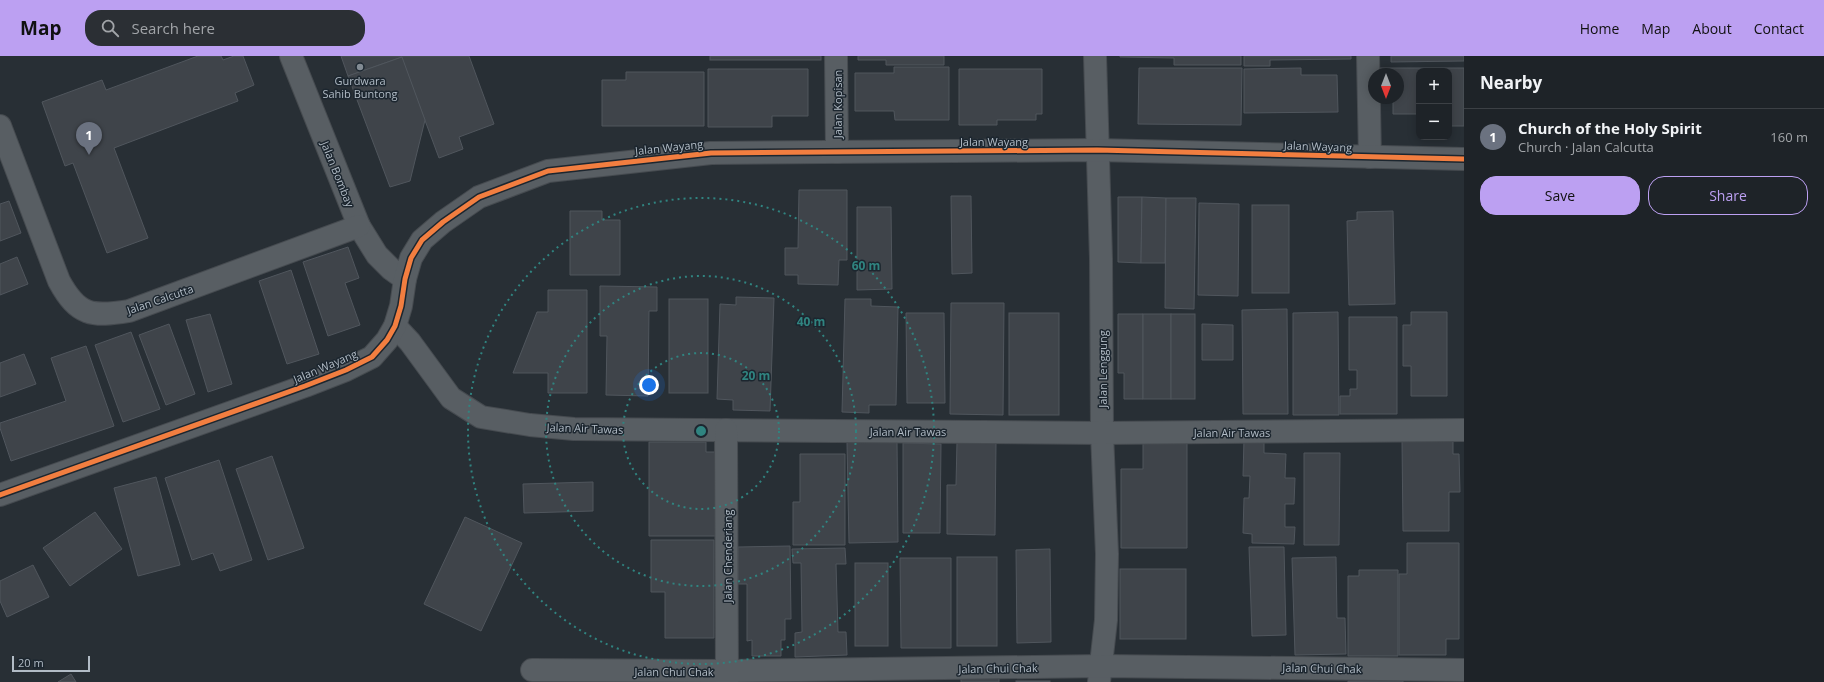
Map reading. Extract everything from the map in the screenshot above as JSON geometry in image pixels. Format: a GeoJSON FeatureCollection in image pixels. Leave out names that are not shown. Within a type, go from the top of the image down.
{"type":"FeatureCollection","features":[{"type":"Feature","properties":{"kind":"street","name":"Jalan Bombay"},"geometry":{"type":"LineString","coordinates":[[290,56],[359,226],[377,255],[391,269],[405,279]]}},
{"type":"Feature","properties":{"kind":"street","name":"Jalan Kopisan"},"geometry":{"type":"LineString","coordinates":[[836,56],[837,152]]}},
{"type":"Feature","properties":{"kind":"street","name":"Jalan Lenggung"},"geometry":{"type":"LineString","coordinates":[[1095,56],[1101,259],[1102,432],[1107,554],[1106,620],[1100,674]]}},
{"type":"Feature","properties":{"kind":"street"},"geometry":{"type":"LineString","coordinates":[[1368,56],[1370,157]]}},
{"type":"Feature","properties":{"kind":"street","name":"Jalan Calcutta"},"geometry":{"type":"LineString","coordinates":[[0,126],[59,281],[69,299],[85,311],[104,315],[129,312],[359,226]]}},
{"type":"Feature","properties":{"kind":"street","name":"Jalan Wayang"},"geometry":{"type":"LineString","coordinates":[[0,495],[305,386],[346,370],[372,356],[387,340],[395,326],[401,306],[405,279],[411,258],[422,240],[443,222],[479,197],[548,171],[600,164],[711,153],[1097,150],[1464,159]]}},
{"type":"Feature","properties":{"kind":"street","name":"Jalan Air Tawas"},"geometry":{"type":"LineString","coordinates":[[395,326],[410,342],[451,398],[480,417],[530,425],[574,429],[726,430],[1102,432],[1464,430]]}},
{"type":"Feature","properties":{"kind":"street","name":"Jalan Chenderiang"},"geometry":{"type":"LineString","coordinates":[[726,430],[727,677]]}},
{"type":"Feature","properties":{"kind":"street","name":"Jalan Chui Chak"},"geometry":{"type":"LineString","coordinates":[[532,670],[727,677],[1464,670]]}},
{"type":"Feature","properties":{"kind":"building"},"geometry":{"type":"Polygon","coordinates":[[[198,56],[221,56],[223,60],[234,56],[243,56],[254,85],[235,93],[238,101],[114,148],[148,238],[107,253],[73,163],[65,166],[42,102],[102,80],[106,90],[198,56]]]}},
{"type":"Feature","properties":{"kind":"building","name":"Gurdwara Sahib Buntong"},"geometry":{"type":"Polygon","coordinates":[[[341,56],[401,56],[402,57],[348,76],[341,56]]]}},
{"type":"Feature","properties":{"kind":"building"},"geometry":{"type":"Polygon","coordinates":[[[401,56],[469,56],[494,124],[459,137],[463,149],[439,158],[401,56]]]}},
{"type":"Feature","properties":{"kind":"building"},"geometry":{"type":"Polygon","coordinates":[[[710,56],[821,56],[821,60],[710,60],[710,56]]]}},
{"type":"Feature","properties":{"kind":"building"},"geometry":{"type":"Polygon","coordinates":[[[858,56],[944,56],[944,65],[886,65],[886,60],[858,60],[858,56]]]}},
{"type":"Feature","properties":{"kind":"building"},"geometry":{"type":"Polygon","coordinates":[[[1120,56],[1241,56],[1241,65],[1174,65],[1174,58],[1120,56]]]}},
{"type":"Feature","properties":{"kind":"building"},"geometry":{"type":"Polygon","coordinates":[[[1244,56],[1351,56],[1351,59],[1270,60],[1270,66],[1244,66],[1244,56]]]}},
{"type":"Feature","properties":{"kind":"building"},"geometry":{"type":"Polygon","coordinates":[[[1391,56],[1464,56],[1464,61],[1391,62],[1391,56]]]}},
{"type":"Feature","properties":{"kind":"building"},"geometry":{"type":"Polygon","coordinates":[[[402,57],[425,120],[410,181],[390,187],[348,76],[402,57]]]}},
{"type":"Feature","properties":{"kind":"building"},"geometry":{"type":"Polygon","coordinates":[[[894,67],[949,67],[949,120],[895,120],[894,111],[855,111],[855,73],[894,73],[894,67]]]}},
{"type":"Feature","properties":{"kind":"building"},"geometry":{"type":"Polygon","coordinates":[[[1139,68],[1242,68],[1241,125],[1138,124],[1139,68]]]}},
{"type":"Feature","properties":{"kind":"building"},"geometry":{"type":"Polygon","coordinates":[[[1301,68],[1301,75],[1337,75],[1338,112],[1244,113],[1244,69],[1301,68]]]}},
{"type":"Feature","properties":{"kind":"building"},"geometry":{"type":"Polygon","coordinates":[[[1404,68],[1416,68],[1416,114],[1393,114],[1393,104],[1404,104],[1404,68]]]}},
{"type":"Feature","properties":{"kind":"building"},"geometry":{"type":"Polygon","coordinates":[[[1452,68],[1464,68],[1464,126],[1452,126],[1452,68]]]}},
{"type":"Feature","properties":{"kind":"building"},"geometry":{"type":"Polygon","coordinates":[[[708,69],[808,69],[808,116],[772,116],[772,127],[708,127],[708,69]]]}},
{"type":"Feature","properties":{"kind":"building"},"geometry":{"type":"Polygon","coordinates":[[[959,69],[1042,69],[1042,114],[1036,114],[1036,120],[997,120],[997,125],[959,125],[959,69]]]}},
{"type":"Feature","properties":{"kind":"building"},"geometry":{"type":"Polygon","coordinates":[[[626,72],[704,72],[704,126],[602,126],[602,80],[626,80],[626,72]]]}},
{"type":"Feature","properties":{"kind":"building"},"geometry":{"type":"Polygon","coordinates":[[[799,190],[847,190],[847,260],[839,260],[838,285],[798,284],[798,275],[785,275],[785,248],[798,248],[799,190]]]}},
{"type":"Feature","properties":{"kind":"building"},"geometry":{"type":"Polygon","coordinates":[[[951,196],[971,196],[972,273],[952,274],[951,196]]]}},
{"type":"Feature","properties":{"kind":"building"},"geometry":{"type":"Polygon","coordinates":[[[1118,197],[1142,197],[1141,263],[1118,262],[1118,197]]]}},
{"type":"Feature","properties":{"kind":"building"},"geometry":{"type":"Polygon","coordinates":[[[1142,197],[1166,198],[1165,263],[1141,263],[1142,197]]]}},
{"type":"Feature","properties":{"kind":"building"},"geometry":{"type":"Polygon","coordinates":[[[1166,198],[1196,198],[1194,309],[1165,308],[1166,198]]]}},
{"type":"Feature","properties":{"kind":"building"},"geometry":{"type":"Polygon","coordinates":[[[9,201],[21,233],[0,241],[0,204],[9,201]]]}},
{"type":"Feature","properties":{"kind":"building"},"geometry":{"type":"Polygon","coordinates":[[[1199,203],[1239,204],[1238,296],[1198,295],[1199,203]]]}},
{"type":"Feature","properties":{"kind":"building"},"geometry":{"type":"Polygon","coordinates":[[[1252,205],[1289,205],[1289,293],[1252,293],[1252,205]]]}},
{"type":"Feature","properties":{"kind":"building"},"geometry":{"type":"Polygon","coordinates":[[[857,207],[891,207],[892,289],[857,290],[857,207]]]}},
{"type":"Feature","properties":{"kind":"building"},"geometry":{"type":"Polygon","coordinates":[[[570,211],[602,211],[602,220],[620,220],[620,275],[570,275],[570,211]]]}},
{"type":"Feature","properties":{"kind":"building"},"geometry":{"type":"Polygon","coordinates":[[[1393,211],[1395,304],[1349,305],[1347,221],[1357,220],[1357,212],[1393,211]]]}},
{"type":"Feature","properties":{"kind":"building"},"geometry":{"type":"Polygon","coordinates":[[[348,247],[359,278],[345,283],[360,325],[328,336],[303,262],[348,247]]]}},
{"type":"Feature","properties":{"kind":"building"},"geometry":{"type":"Polygon","coordinates":[[[17,257],[28,284],[0,295],[0,264],[17,257]]]}},
{"type":"Feature","properties":{"kind":"building"},"geometry":{"type":"Polygon","coordinates":[[[291,270],[319,354],[287,364],[259,281],[291,270]]]}},
{"type":"Feature","properties":{"kind":"building"},"geometry":{"type":"Polygon","coordinates":[[[600,286],[657,287],[657,311],[649,311],[648,396],[606,395],[607,336],[600,336],[600,286]]]}},
{"type":"Feature","properties":{"kind":"building"},"geometry":{"type":"Polygon","coordinates":[[[548,290],[587,290],[587,393],[548,393],[548,373],[513,373],[537,312],[548,312],[548,290]]]}},
{"type":"Feature","properties":{"kind":"building"},"geometry":{"type":"Polygon","coordinates":[[[736,297],[774,298],[770,411],[733,410],[733,400],[717,399],[720,304],[736,305],[736,297]]]}},
{"type":"Feature","properties":{"kind":"building"},"geometry":{"type":"Polygon","coordinates":[[[669,299],[708,299],[708,393],[669,393],[669,299]]]}},
{"type":"Feature","properties":{"kind":"building"},"geometry":{"type":"Polygon","coordinates":[[[845,299],[871,299],[871,306],[898,307],[896,405],[869,405],[869,413],[842,412],[845,299]]]}},
{"type":"Feature","properties":{"kind":"building"},"geometry":{"type":"Polygon","coordinates":[[[951,303],[1004,303],[1003,415],[950,414],[951,303]]]}},
{"type":"Feature","properties":{"kind":"building"},"geometry":{"type":"Polygon","coordinates":[[[1287,309],[1288,414],[1243,414],[1242,310],[1287,309]]]}},
{"type":"Feature","properties":{"kind":"building"},"geometry":{"type":"Polygon","coordinates":[[[1338,312],[1339,415],[1293,415],[1293,313],[1338,312]]]}},
{"type":"Feature","properties":{"kind":"building"},"geometry":{"type":"Polygon","coordinates":[[[1411,312],[1447,312],[1447,396],[1411,396],[1411,366],[1403,366],[1403,325],[1411,325],[1411,312]]]}},
{"type":"Feature","properties":{"kind":"building"},"geometry":{"type":"Polygon","coordinates":[[[906,313],[944,313],[945,403],[907,403],[906,313]]]}},
{"type":"Feature","properties":{"kind":"building"},"geometry":{"type":"Polygon","coordinates":[[[1009,313],[1059,313],[1059,415],[1009,415],[1009,313]]]}},
{"type":"Feature","properties":{"kind":"building"},"geometry":{"type":"Polygon","coordinates":[[[210,314],[232,384],[208,392],[186,320],[210,314]]]}},
{"type":"Feature","properties":{"kind":"building"},"geometry":{"type":"Polygon","coordinates":[[[1118,314],[1143,314],[1143,399],[1124,399],[1124,373],[1118,373],[1118,314]]]}},
{"type":"Feature","properties":{"kind":"building"},"geometry":{"type":"Polygon","coordinates":[[[1143,314],[1171,314],[1171,399],[1143,399],[1143,314]]]}},
{"type":"Feature","properties":{"kind":"building"},"geometry":{"type":"Polygon","coordinates":[[[1171,314],[1195,314],[1195,399],[1171,399],[1171,314]]]}},
{"type":"Feature","properties":{"kind":"building"},"geometry":{"type":"Polygon","coordinates":[[[1349,317],[1397,317],[1397,414],[1340,414],[1340,396],[1350,396],[1350,389],[1357,389],[1357,370],[1349,370],[1349,317]]]}},
{"type":"Feature","properties":{"kind":"building"},"geometry":{"type":"Polygon","coordinates":[[[169,324],[195,394],[166,405],[139,335],[169,324]]]}},
{"type":"Feature","properties":{"kind":"building"},"geometry":{"type":"Polygon","coordinates":[[[1202,324],[1233,325],[1233,360],[1202,360],[1202,324]]]}},
{"type":"Feature","properties":{"kind":"building"},"geometry":{"type":"Polygon","coordinates":[[[131,332],[160,409],[123,422],[95,345],[131,332]]]}},
{"type":"Feature","properties":{"kind":"building"},"geometry":{"type":"Polygon","coordinates":[[[86,346],[114,426],[11,461],[0,428],[0,423],[66,401],[51,358],[86,346]]]}},
{"type":"Feature","properties":{"kind":"building"},"geometry":{"type":"Polygon","coordinates":[[[24,354],[36,384],[0,397],[0,363],[24,354]]]}},
{"type":"Feature","properties":{"kind":"building"},"geometry":{"type":"Polygon","coordinates":[[[1143,438],[1187,438],[1187,548],[1121,548],[1121,469],[1143,469],[1143,438]]]}},
{"type":"Feature","properties":{"kind":"building"},"geometry":{"type":"Polygon","coordinates":[[[1244,439],[1264,439],[1264,453],[1286,454],[1285,478],[1295,478],[1294,504],[1285,504],[1285,527],[1295,527],[1294,544],[1252,543],[1252,534],[1243,533],[1244,498],[1249,498],[1250,476],[1243,476],[1244,439]]]}},
{"type":"Feature","properties":{"kind":"building"},"geometry":{"type":"Polygon","coordinates":[[[1402,440],[1453,440],[1453,454],[1459,454],[1460,492],[1449,492],[1449,531],[1403,531],[1402,440]]]}},
{"type":"Feature","properties":{"kind":"building"},"geometry":{"type":"Polygon","coordinates":[[[649,442],[706,442],[706,452],[716,452],[716,536],[649,536],[649,442]]]}},
{"type":"Feature","properties":{"kind":"building"},"geometry":{"type":"Polygon","coordinates":[[[847,442],[897,442],[898,542],[849,543],[847,442]]]}},
{"type":"Feature","properties":{"kind":"building"},"geometry":{"type":"Polygon","coordinates":[[[957,442],[996,442],[995,535],[947,534],[947,485],[956,485],[957,442]]]}},
{"type":"Feature","properties":{"kind":"building"},"geometry":{"type":"Polygon","coordinates":[[[903,443],[941,444],[940,533],[903,533],[903,443]]]}},
{"type":"Feature","properties":{"kind":"building"},"geometry":{"type":"Polygon","coordinates":[[[1304,453],[1340,453],[1339,545],[1304,545],[1304,453]]]}},
{"type":"Feature","properties":{"kind":"building"},"geometry":{"type":"Polygon","coordinates":[[[800,454],[845,454],[845,545],[793,545],[793,502],[800,502],[800,454]]]}},
{"type":"Feature","properties":{"kind":"building"},"geometry":{"type":"Polygon","coordinates":[[[272,456],[304,548],[268,560],[236,469],[272,456]]]}},
{"type":"Feature","properties":{"kind":"building"},"geometry":{"type":"Polygon","coordinates":[[[219,460],[252,560],[220,571],[213,553],[192,560],[165,478],[219,460]]]}},
{"type":"Feature","properties":{"kind":"building"},"geometry":{"type":"Polygon","coordinates":[[[156,477],[180,565],[138,576],[114,488],[156,477]]]}},
{"type":"Feature","properties":{"kind":"building"},"geometry":{"type":"Polygon","coordinates":[[[593,482],[593,511],[524,513],[523,484],[593,482]]]}},
{"type":"Feature","properties":{"kind":"building"},"geometry":{"type":"Polygon","coordinates":[[[95,512],[122,549],[70,586],[43,548],[95,512]]]}},
{"type":"Feature","properties":{"kind":"building"},"geometry":{"type":"Polygon","coordinates":[[[465,517],[522,543],[481,631],[424,604],[465,517]]]}},
{"type":"Feature","properties":{"kind":"building"},"geometry":{"type":"Polygon","coordinates":[[[651,540],[714,540],[714,638],[665,638],[665,592],[651,592],[651,540]]]}},
{"type":"Feature","properties":{"kind":"building"},"geometry":{"type":"Polygon","coordinates":[[[1407,543],[1459,543],[1459,639],[1446,639],[1446,655],[1399,655],[1399,574],[1407,574],[1407,543]]]}},
{"type":"Feature","properties":{"kind":"building"},"geometry":{"type":"Polygon","coordinates":[[[790,546],[791,619],[785,619],[785,640],[781,640],[781,656],[752,656],[752,640],[747,641],[747,584],[738,584],[738,547],[790,546]]]}},
{"type":"Feature","properties":{"kind":"building"},"geometry":{"type":"Polygon","coordinates":[[[1249,547],[1284,547],[1286,635],[1252,636],[1249,547]]]}},
{"type":"Feature","properties":{"kind":"building"},"geometry":{"type":"Polygon","coordinates":[[[845,548],[846,564],[836,564],[838,632],[846,632],[847,655],[795,657],[795,633],[802,632],[801,563],[793,563],[792,549],[845,548]]]}},
{"type":"Feature","properties":{"kind":"building"},"geometry":{"type":"Polygon","coordinates":[[[1050,549],[1051,642],[1017,643],[1016,550],[1050,549]]]}},
{"type":"Feature","properties":{"kind":"building"},"geometry":{"type":"Polygon","coordinates":[[[957,557],[997,557],[997,646],[957,646],[957,557]]]}},
{"type":"Feature","properties":{"kind":"building"},"geometry":{"type":"Polygon","coordinates":[[[1336,557],[1337,618],[1345,618],[1346,654],[1295,655],[1292,558],[1336,557]]]}},
{"type":"Feature","properties":{"kind":"building"},"geometry":{"type":"Polygon","coordinates":[[[900,558],[951,558],[951,648],[901,648],[900,558]]]}},
{"type":"Feature","properties":{"kind":"building"},"geometry":{"type":"Polygon","coordinates":[[[855,563],[888,563],[888,646],[855,646],[855,563]]]}},
{"type":"Feature","properties":{"kind":"building"},"geometry":{"type":"Polygon","coordinates":[[[33,565],[49,597],[7,617],[0,601],[0,581],[33,565]]]}},
{"type":"Feature","properties":{"kind":"building"},"geometry":{"type":"Polygon","coordinates":[[[1120,569],[1186,569],[1186,639],[1120,639],[1120,569]]]}},
{"type":"Feature","properties":{"kind":"building"},"geometry":{"type":"Polygon","coordinates":[[[1359,570],[1398,570],[1398,656],[1348,656],[1348,576],[1359,576],[1359,570]]]}},
{"type":"Feature","properties":{"kind":"building"},"geometry":{"type":"Polygon","coordinates":[[[71,674],[76,682],[58,682],[71,674]]]}},
{"type":"Feature","properties":{"kind":"building"},"geometry":{"type":"Polygon","coordinates":[[[961,677],[999,677],[999,682],[961,682],[961,677]]]}},
{"type":"Feature","properties":{"kind":"building"},"geometry":{"type":"Polygon","coordinates":[[[1403,680],[1403,682],[1348,682],[1348,681],[1403,680]]]}},
{"type":"Feature","properties":{"kind":"building"},"geometry":{"type":"Polygon","coordinates":[[[1050,681],[1050,682],[1016,682],[1050,681]]]}},
{"type":"Feature","properties":{"kind":"cycle path"},"geometry":{"type":"LineString","coordinates":[[0,495],[305,386],[346,370],[372,357],[387,340],[395,326],[401,306],[405,279],[411,258],[422,240],[443,222],[479,197],[548,171],[711,153],[1097,150],[1464,159]]}},
{"type":"Feature","properties":{"kind":"place","name":"Gurdwara Sahib Buntong"},"geometry":{"type":"Point","coordinates":[360,67]}},
{"type":"Feature","properties":{"kind":"place","name":"Church of the Holy Spirit"},"geometry":{"type":"Point","coordinates":[89,155]}}]}
